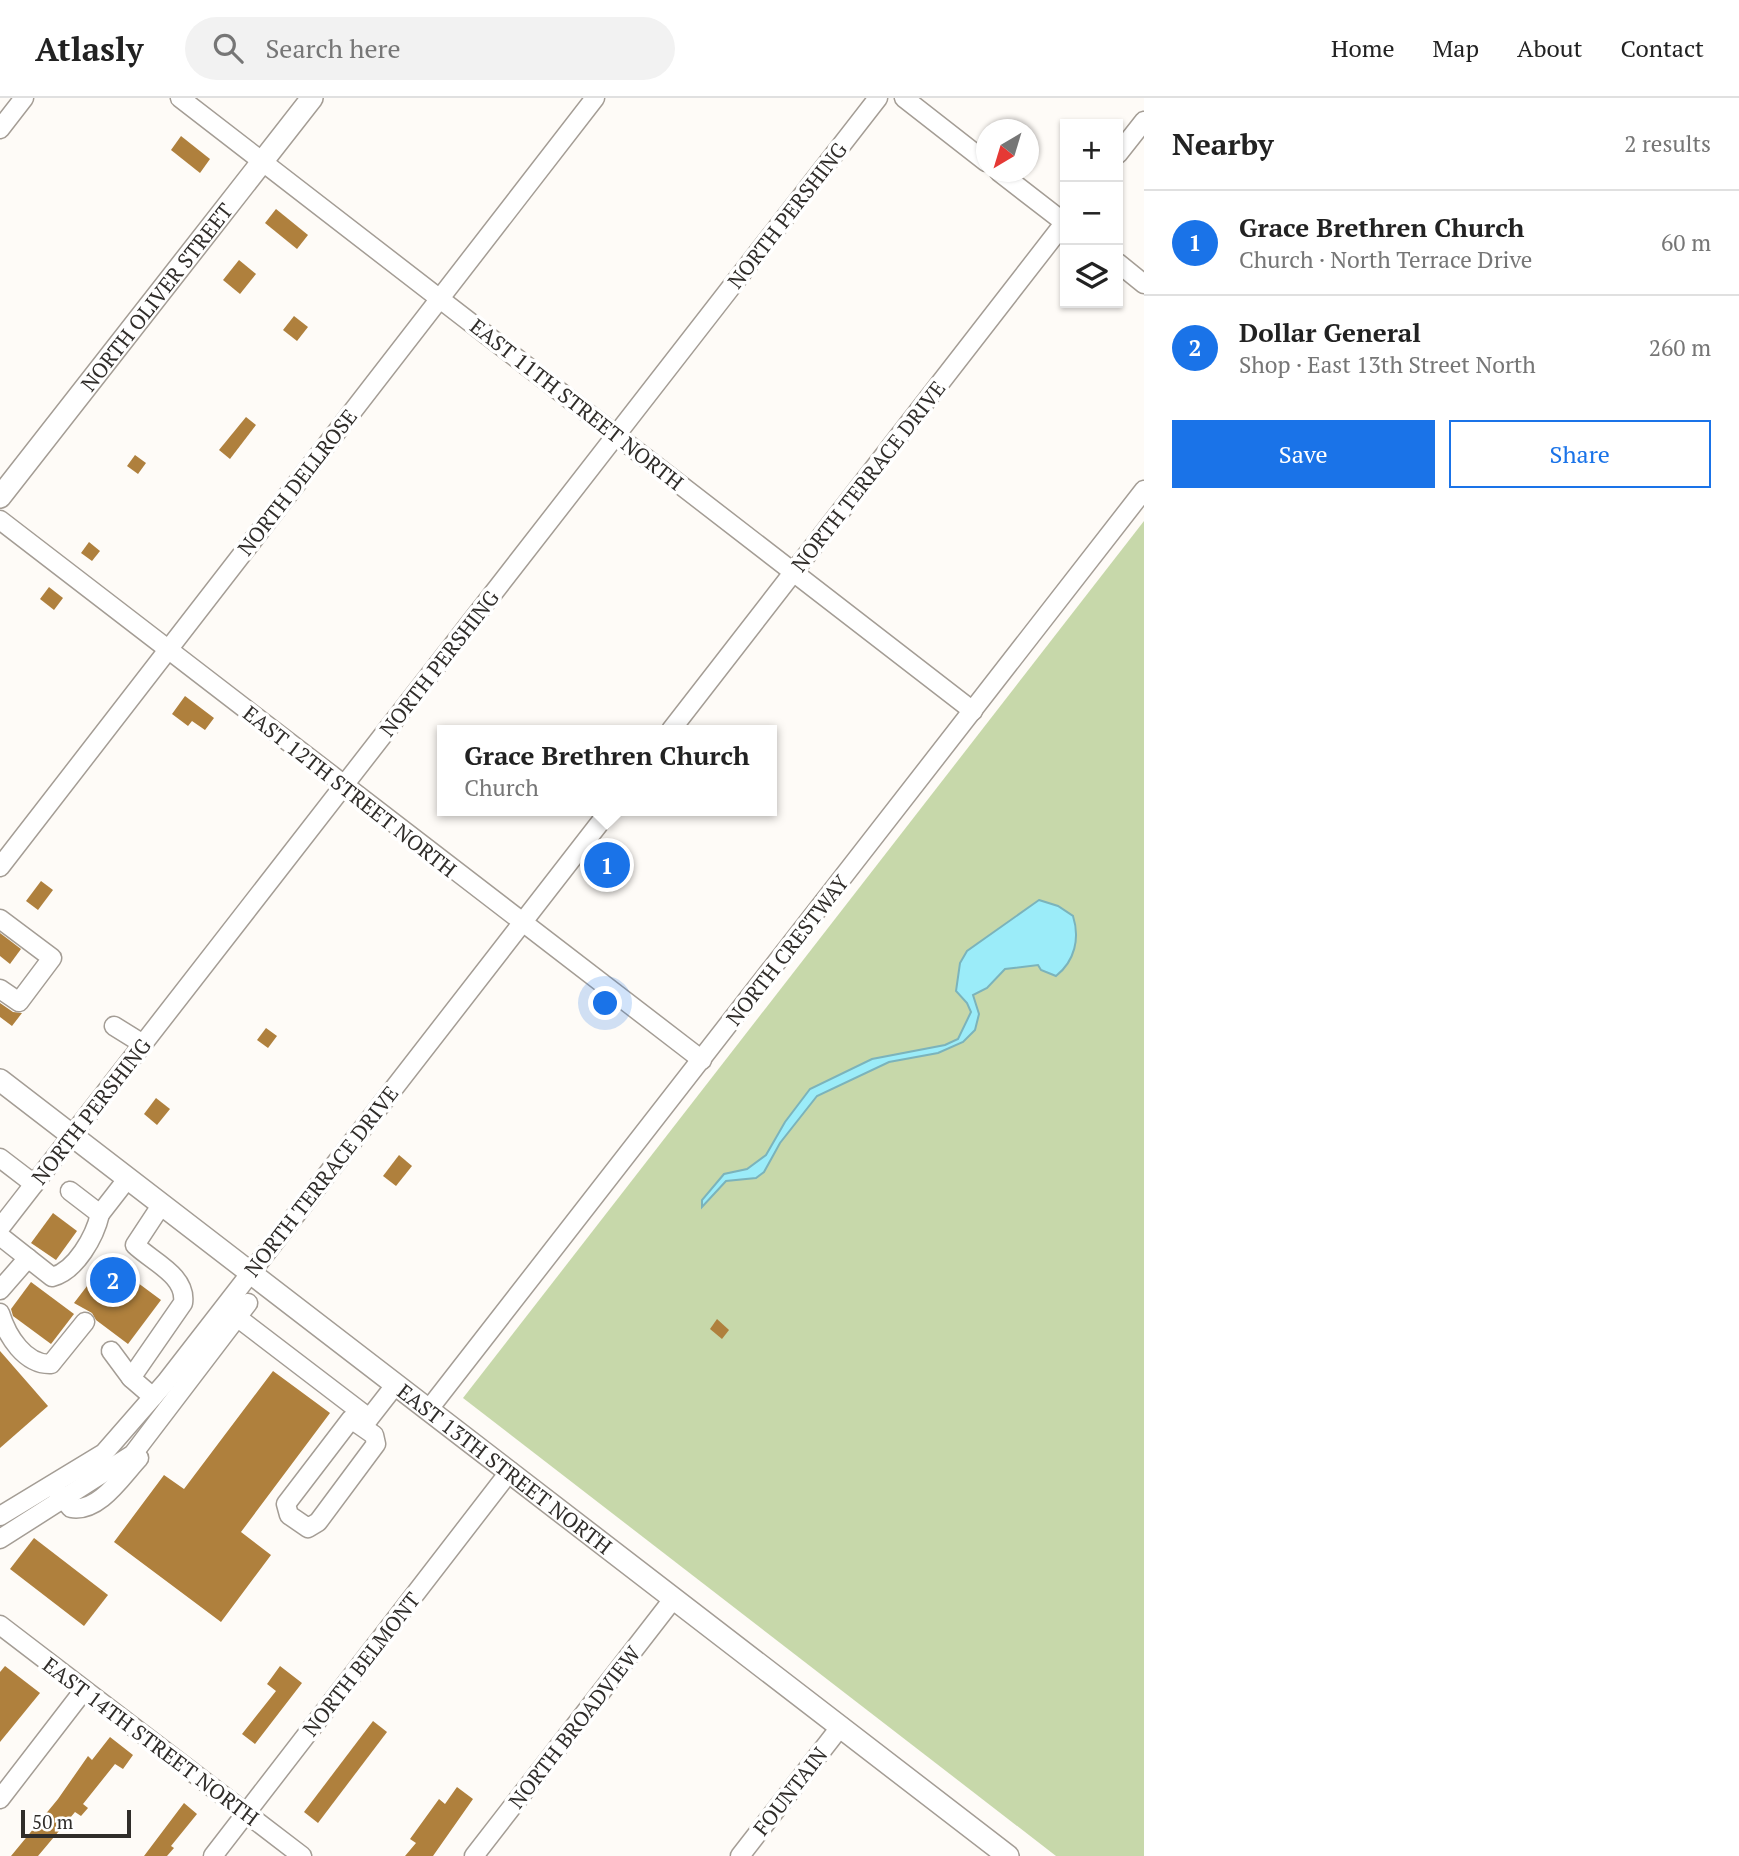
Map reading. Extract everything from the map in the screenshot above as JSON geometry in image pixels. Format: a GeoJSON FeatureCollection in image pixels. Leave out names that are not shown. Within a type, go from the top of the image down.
{"type":"FeatureCollection","features":[{"type":"Feature","properties":{"kind":"main road","name":"NORTH OLIVER STREET"},"geometry":{"type":"LineString","coordinates":[[0,497],[312,98]]}},
{"type":"Feature","properties":{"kind":"main road","name":"EAST 13TH STREET NORTH"},"geometry":{"type":"LineString","coordinates":[[0,1080],[1008,1856]]}},
{"type":"Feature","properties":{"kind":"street"},"geometry":{"type":"LineString","coordinates":[[0,129],[24,98]]}},
{"type":"Feature","properties":{"kind":"street","name":"EAST 11TH STREET NORTH"},"geometry":{"type":"LineString","coordinates":[[180,98],[973,711]]}},
{"type":"Feature","properties":{"kind":"street","name":"NORTH DELLROSE"},"geometry":{"type":"LineString","coordinates":[[0,867],[594,98]]}},
{"type":"Feature","properties":{"kind":"street","name":"NORTH PERSHING"},"geometry":{"type":"LineString","coordinates":[[0,1228],[878,98]]}},
{"type":"Feature","properties":{"kind":"street"},"geometry":{"type":"LineString","coordinates":[[904,98],[976,154]]}},
{"type":"Feature","properties":{"kind":"street"},"geometry":{"type":"LineString","coordinates":[[1123,148],[1144,121]]}},
{"type":"Feature","properties":{"kind":"street"},"geometry":{"type":"LineString","coordinates":[[1012,182],[1060,218]]}},
{"type":"Feature","properties":{"kind":"street","name":"NORTH TERRACE DRIVE"},"geometry":{"type":"LineString","coordinates":[[675,725],[1060,228]]}},
{"type":"Feature","properties":{"kind":"street"},"geometry":{"type":"LineString","coordinates":[[1123,267],[1144,284]]}},
{"type":"Feature","properties":{"kind":"street","name":"NORTH CRESTWAY"},"geometry":{"type":"LineString","coordinates":[[429,1409],[1144,491]]}},
{"type":"Feature","properties":{"kind":"street","name":"EAST 12TH STREET NORTH"},"geometry":{"type":"LineString","coordinates":[[0,520],[702,1060]]}},
{"type":"Feature","properties":{"kind":"street","name":"NORTH TERRACE DRIVE"},"geometry":{"type":"LineString","coordinates":[[0,1516],[58,1491],[109,1448],[153,1397],[238,1313],[250,1272],[605,816]]}},
{"type":"Feature","properties":{"kind":"street"},"geometry":{"type":"LineString","coordinates":[[0,919],[52,958],[19,1002],[0,989]]}},
{"type":"Feature","properties":{"kind":"street"},"geometry":{"type":"LineString","coordinates":[[114,1026],[143,1044]]}},
{"type":"Feature","properties":{"kind":"street"},"geometry":{"type":"LineString","coordinates":[[0,1157],[34,1184]]}},
{"type":"Feature","properties":{"kind":"street"},"geometry":{"type":"LineString","coordinates":[[0,1236],[52,1277],[63,1274],[97,1231],[100,1214],[128,1178]]}},
{"type":"Feature","properties":{"kind":"street"},"geometry":{"type":"LineString","coordinates":[[71,1191],[100,1214]]}},
{"type":"Feature","properties":{"kind":"street"},"geometry":{"type":"LineString","coordinates":[[131,1378],[183,1303],[185,1292],[180,1282],[135,1245],[162,1204]]}},
{"type":"Feature","properties":{"kind":"street"},"geometry":{"type":"LineString","coordinates":[[1,1294],[28,1258]]}},
{"type":"Feature","properties":{"kind":"street"},"geometry":{"type":"LineString","coordinates":[[0,1313],[4,1325],[29,1360],[41,1365],[51,1364],[85,1322]]}},
{"type":"Feature","properties":{"kind":"street"},"geometry":{"type":"LineString","coordinates":[[0,1539],[58,1491],[71,1508],[80,1510],[98,1502],[156,1428],[238,1313],[366,1422],[374,1435],[376,1444],[314,1527],[302,1526],[286,1510],[289,1499],[345,1424],[351,1419],[366,1422]]}},
{"type":"Feature","properties":{"kind":"street"},"geometry":{"type":"LineString","coordinates":[[111,1351],[131,1378],[153,1397]]}},
{"type":"Feature","properties":{"kind":"street"},"geometry":{"type":"LineString","coordinates":[[366,1422],[396,1384]]}},
{"type":"Feature","properties":{"kind":"street"},"geometry":{"type":"LineString","coordinates":[[109,1448],[125,1465]]}},
{"type":"Feature","properties":{"kind":"street","name":"NORTH BELMONT"},"geometry":{"type":"LineString","coordinates":[[214,1856],[510,1471]]}},
{"type":"Feature","properties":{"kind":"street","name":"NORTH BROADVIEW"},"geometry":{"type":"LineString","coordinates":[[474,1856],[674,1598]]}},
{"type":"Feature","properties":{"kind":"street","name":"EAST 14TH STREET NORTH"},"geometry":{"type":"LineString","coordinates":[[0,1625],[302,1856]]}},
{"type":"Feature","properties":{"kind":"street"},"geometry":{"type":"LineString","coordinates":[[0,1799],[84,1690]]}},
{"type":"Feature","properties":{"kind":"street","name":"FOUNTAIN"},"geometry":{"type":"LineString","coordinates":[[740,1856],[841,1726]]}},
{"type":"Feature","properties":{"kind":"green space"},"geometry":{"type":"Polygon","coordinates":[[[1144,521],[1144,1856],[1056,1856],[463,1398],[1144,521]]]}},
{"type":"Feature","properties":{"kind":"water"},"geometry":{"type":"Polygon","coordinates":[[[1039,900],[1058,906],[1073,916],[1075,924],[1076,941],[1072,956],[1056,976],[1041,970],[1038,965],[1005,969],[987,988],[973,995],[979,1014],[975,1030],[963,1042],[938,1053],[889,1062],[817,1096],[780,1143],[764,1172],[756,1178],[726,1181],[702,1207],[702,1200],[724,1174],[747,1169],[766,1155],[785,1122],[810,1089],[872,1059],[945,1045],[958,1039],[971,1012],[956,991],[960,963],[967,951],[1039,900]]]}},
{"type":"Feature","properties":{"kind":"building"},"geometry":{"type":"Polygon","coordinates":[[[181,136],[210,159],[200,173],[171,150],[181,136]]]}},
{"type":"Feature","properties":{"kind":"building"},"geometry":{"type":"Polygon","coordinates":[[[276,209],[308,235],[297,249],[265,223],[276,209]]]}},
{"type":"Feature","properties":{"kind":"building"},"geometry":{"type":"Polygon","coordinates":[[[239,260],[256,274],[240,294],[223,280],[239,260]]]}},
{"type":"Feature","properties":{"kind":"building"},"geometry":{"type":"Polygon","coordinates":[[[294,316],[308,327],[297,341],[283,330],[294,316]]]}},
{"type":"Feature","properties":{"kind":"building"},"geometry":{"type":"Polygon","coordinates":[[[246,417],[256,425],[230,459],[219,450],[246,417]]]}},
{"type":"Feature","properties":{"kind":"building"},"geometry":{"type":"Polygon","coordinates":[[[135,455],[146,463],[138,474],[127,466],[135,455]]]}},
{"type":"Feature","properties":{"kind":"building"},"geometry":{"type":"Polygon","coordinates":[[[89,542],[100,551],[92,561],[81,553],[89,542]]]}},
{"type":"Feature","properties":{"kind":"building"},"geometry":{"type":"Polygon","coordinates":[[[49,587],[63,598],[54,610],[40,599],[49,587]]]}},
{"type":"Feature","properties":{"kind":"building"},"geometry":{"type":"Polygon","coordinates":[[[185,696],[214,718],[205,730],[192,721],[188,726],[172,714],[185,696]]]}},
{"type":"Feature","properties":{"kind":"building"},"geometry":{"type":"Polygon","coordinates":[[[41,881],[53,890],[38,910],[26,901],[41,881]]]}},
{"type":"Feature","properties":{"kind":"building"},"geometry":{"type":"Polygon","coordinates":[[[0,933],[21,949],[10,964],[0,956],[0,933]]]}},
{"type":"Feature","properties":{"kind":"building"},"geometry":{"type":"Polygon","coordinates":[[[0,1003],[13,1012],[22,1013],[12,1026],[0,1017],[0,1003]]]}},
{"type":"Feature","properties":{"kind":"building"},"geometry":{"type":"Polygon","coordinates":[[[266,1028],[277,1036],[268,1048],[257,1040],[266,1028]]]}},
{"type":"Feature","properties":{"kind":"building"},"geometry":{"type":"Polygon","coordinates":[[[156,1098],[170,1109],[157,1125],[144,1114],[156,1098]]]}},
{"type":"Feature","properties":{"kind":"building"},"geometry":{"type":"Polygon","coordinates":[[[399,1155],[412,1166],[396,1186],[383,1176],[399,1155]]]}},
{"type":"Feature","properties":{"kind":"building"},"geometry":{"type":"Polygon","coordinates":[[[53,1213],[77,1231],[56,1260],[31,1243],[53,1213]]]}},
{"type":"Feature","properties":{"kind":"building"},"geometry":{"type":"Polygon","coordinates":[[[107,1260],[161,1300],[128,1344],[96,1320],[92,1313],[74,1303],[107,1260]]]}},
{"type":"Feature","properties":{"kind":"building"},"geometry":{"type":"Polygon","coordinates":[[[31,1282],[74,1314],[51,1344],[13,1316],[11,1309],[31,1282]]]}},
{"type":"Feature","properties":{"kind":"building"},"geometry":{"type":"Polygon","coordinates":[[[717,1319],[729,1330],[722,1339],[710,1329],[717,1319]]]}},
{"type":"Feature","properties":{"kind":"building"},"geometry":{"type":"Polygon","coordinates":[[[0,1351],[48,1406],[0,1448],[0,1351]]]}},
{"type":"Feature","properties":{"kind":"building"},"geometry":{"type":"Polygon","coordinates":[[[273,1371],[330,1413],[241,1532],[271,1555],[221,1622],[114,1542],[164,1475],[184,1489],[273,1371]]]}},
{"type":"Feature","properties":{"kind":"building"},"geometry":{"type":"Polygon","coordinates":[[[34,1538],[108,1595],[84,1626],[10,1569],[34,1538]]]}},
{"type":"Feature","properties":{"kind":"building"},"geometry":{"type":"Polygon","coordinates":[[[5,1666],[40,1693],[0,1742],[0,1672],[5,1666]]]}},
{"type":"Feature","properties":{"kind":"building"},"geometry":{"type":"Polygon","coordinates":[[[280,1666],[302,1683],[255,1744],[242,1734],[276,1691],[267,1684],[280,1666]]]}},
{"type":"Feature","properties":{"kind":"building"},"geometry":{"type":"Polygon","coordinates":[[[373,1721],[387,1732],[318,1823],[304,1812],[373,1721]]]}},
{"type":"Feature","properties":{"kind":"building"},"geometry":{"type":"Polygon","coordinates":[[[110,1737],[133,1755],[123,1769],[115,1764],[83,1804],[88,1808],[81,1816],[75,1812],[38,1856],[11,1856],[58,1799],[88,1756],[92,1760],[110,1737]]]}},
{"type":"Feature","properties":{"kind":"building"},"geometry":{"type":"Polygon","coordinates":[[[457,1787],[473,1799],[433,1856],[405,1856],[416,1843],[410,1839],[439,1799],[445,1804],[457,1787]]]}},
{"type":"Feature","properties":{"kind":"building"},"geometry":{"type":"Polygon","coordinates":[[[184,1803],[197,1814],[171,1846],[174,1848],[167,1856],[144,1856],[184,1803]]]}},
{"type":"Feature","properties":{"kind":"place","name":"Grace Brethren Church"},"geometry":{"type":"Point","coordinates":[607,865]}},
{"type":"Feature","properties":{"kind":"place","name":"Dollar General"},"geometry":{"type":"Point","coordinates":[113,1280]}}]}
